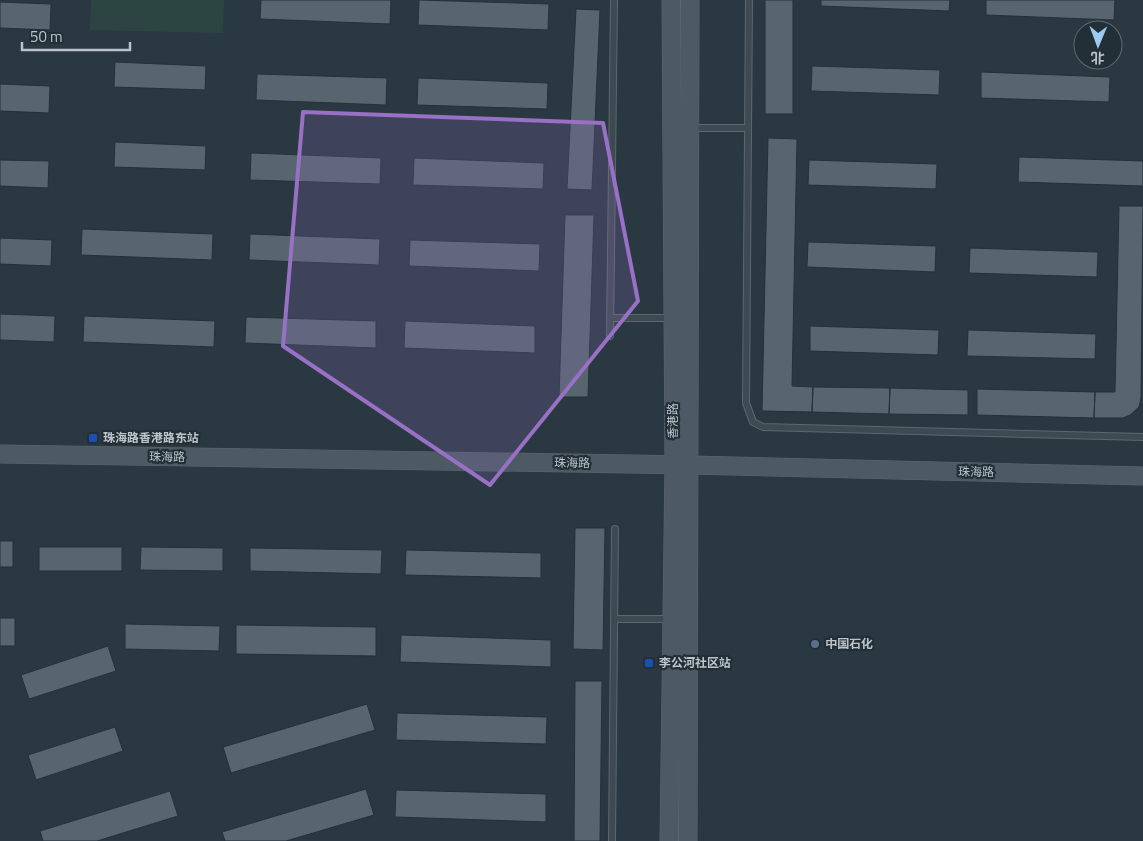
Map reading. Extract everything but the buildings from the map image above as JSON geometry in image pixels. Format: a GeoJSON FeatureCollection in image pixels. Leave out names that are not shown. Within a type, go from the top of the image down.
{"type":"FeatureCollection","features":[{"type":"Feature","properties":{"kind":"main road","name":"香港路"},"geometry":{"type":"LineString","coordinates":[[669,841],[672,619],[682,465],[673,318],[671,0]]}},
{"type":"Feature","properties":{"kind":"main road","name":"香港路"},"geometry":{"type":"LineString","coordinates":[[688,841],[682,465],[690,128],[690,0]]}},
{"type":"Feature","properties":{"kind":"main road","name":"珠海路"},"geometry":{"type":"LineString","coordinates":[[0,454],[682,465],[1143,476]]}},
{"type":"Feature","properties":{"kind":"lane"},"geometry":{"type":"LineString","coordinates":[[610,336],[614,0]]}},
{"type":"Feature","properties":{"kind":"lane"},"geometry":{"type":"LineString","coordinates":[[749,0],[746,403],[753,422],[763,427],[1143,437]]}},
{"type":"Feature","properties":{"kind":"lane"},"geometry":{"type":"LineString","coordinates":[[690,128],[748,128]]}},
{"type":"Feature","properties":{"kind":"lane"},"geometry":{"type":"LineString","coordinates":[[610,318],[673,318]]}},
{"type":"Feature","properties":{"kind":"lane"},"geometry":{"type":"LineString","coordinates":[[612,841],[614,529]]}},
{"type":"Feature","properties":{"kind":"lane"},"geometry":{"type":"LineString","coordinates":[[614,619],[672,619]]}},
{"type":"Feature","properties":{"kind":"highlighted area"},"geometry":{"type":"Polygon","coordinates":[[[303,112],[603,123],[638,301],[490,485],[283,346],[303,112]]]}},
{"type":"Feature","properties":{"kind":"green space"},"geometry":{"type":"Polygon","coordinates":[[[91,0],[224,0],[223,33],[90,30],[91,0]]]}},
{"type":"Feature","properties":{"kind":"place","name":"珠海路香港路东站"},"geometry":{"type":"Point","coordinates":[93,438]}},
{"type":"Feature","properties":{"kind":"place","name":"中国石化"},"geometry":{"type":"Point","coordinates":[815,644]}},
{"type":"Feature","properties":{"kind":"place","name":"李公河社区站"},"geometry":{"type":"Point","coordinates":[649,663]}}]}
